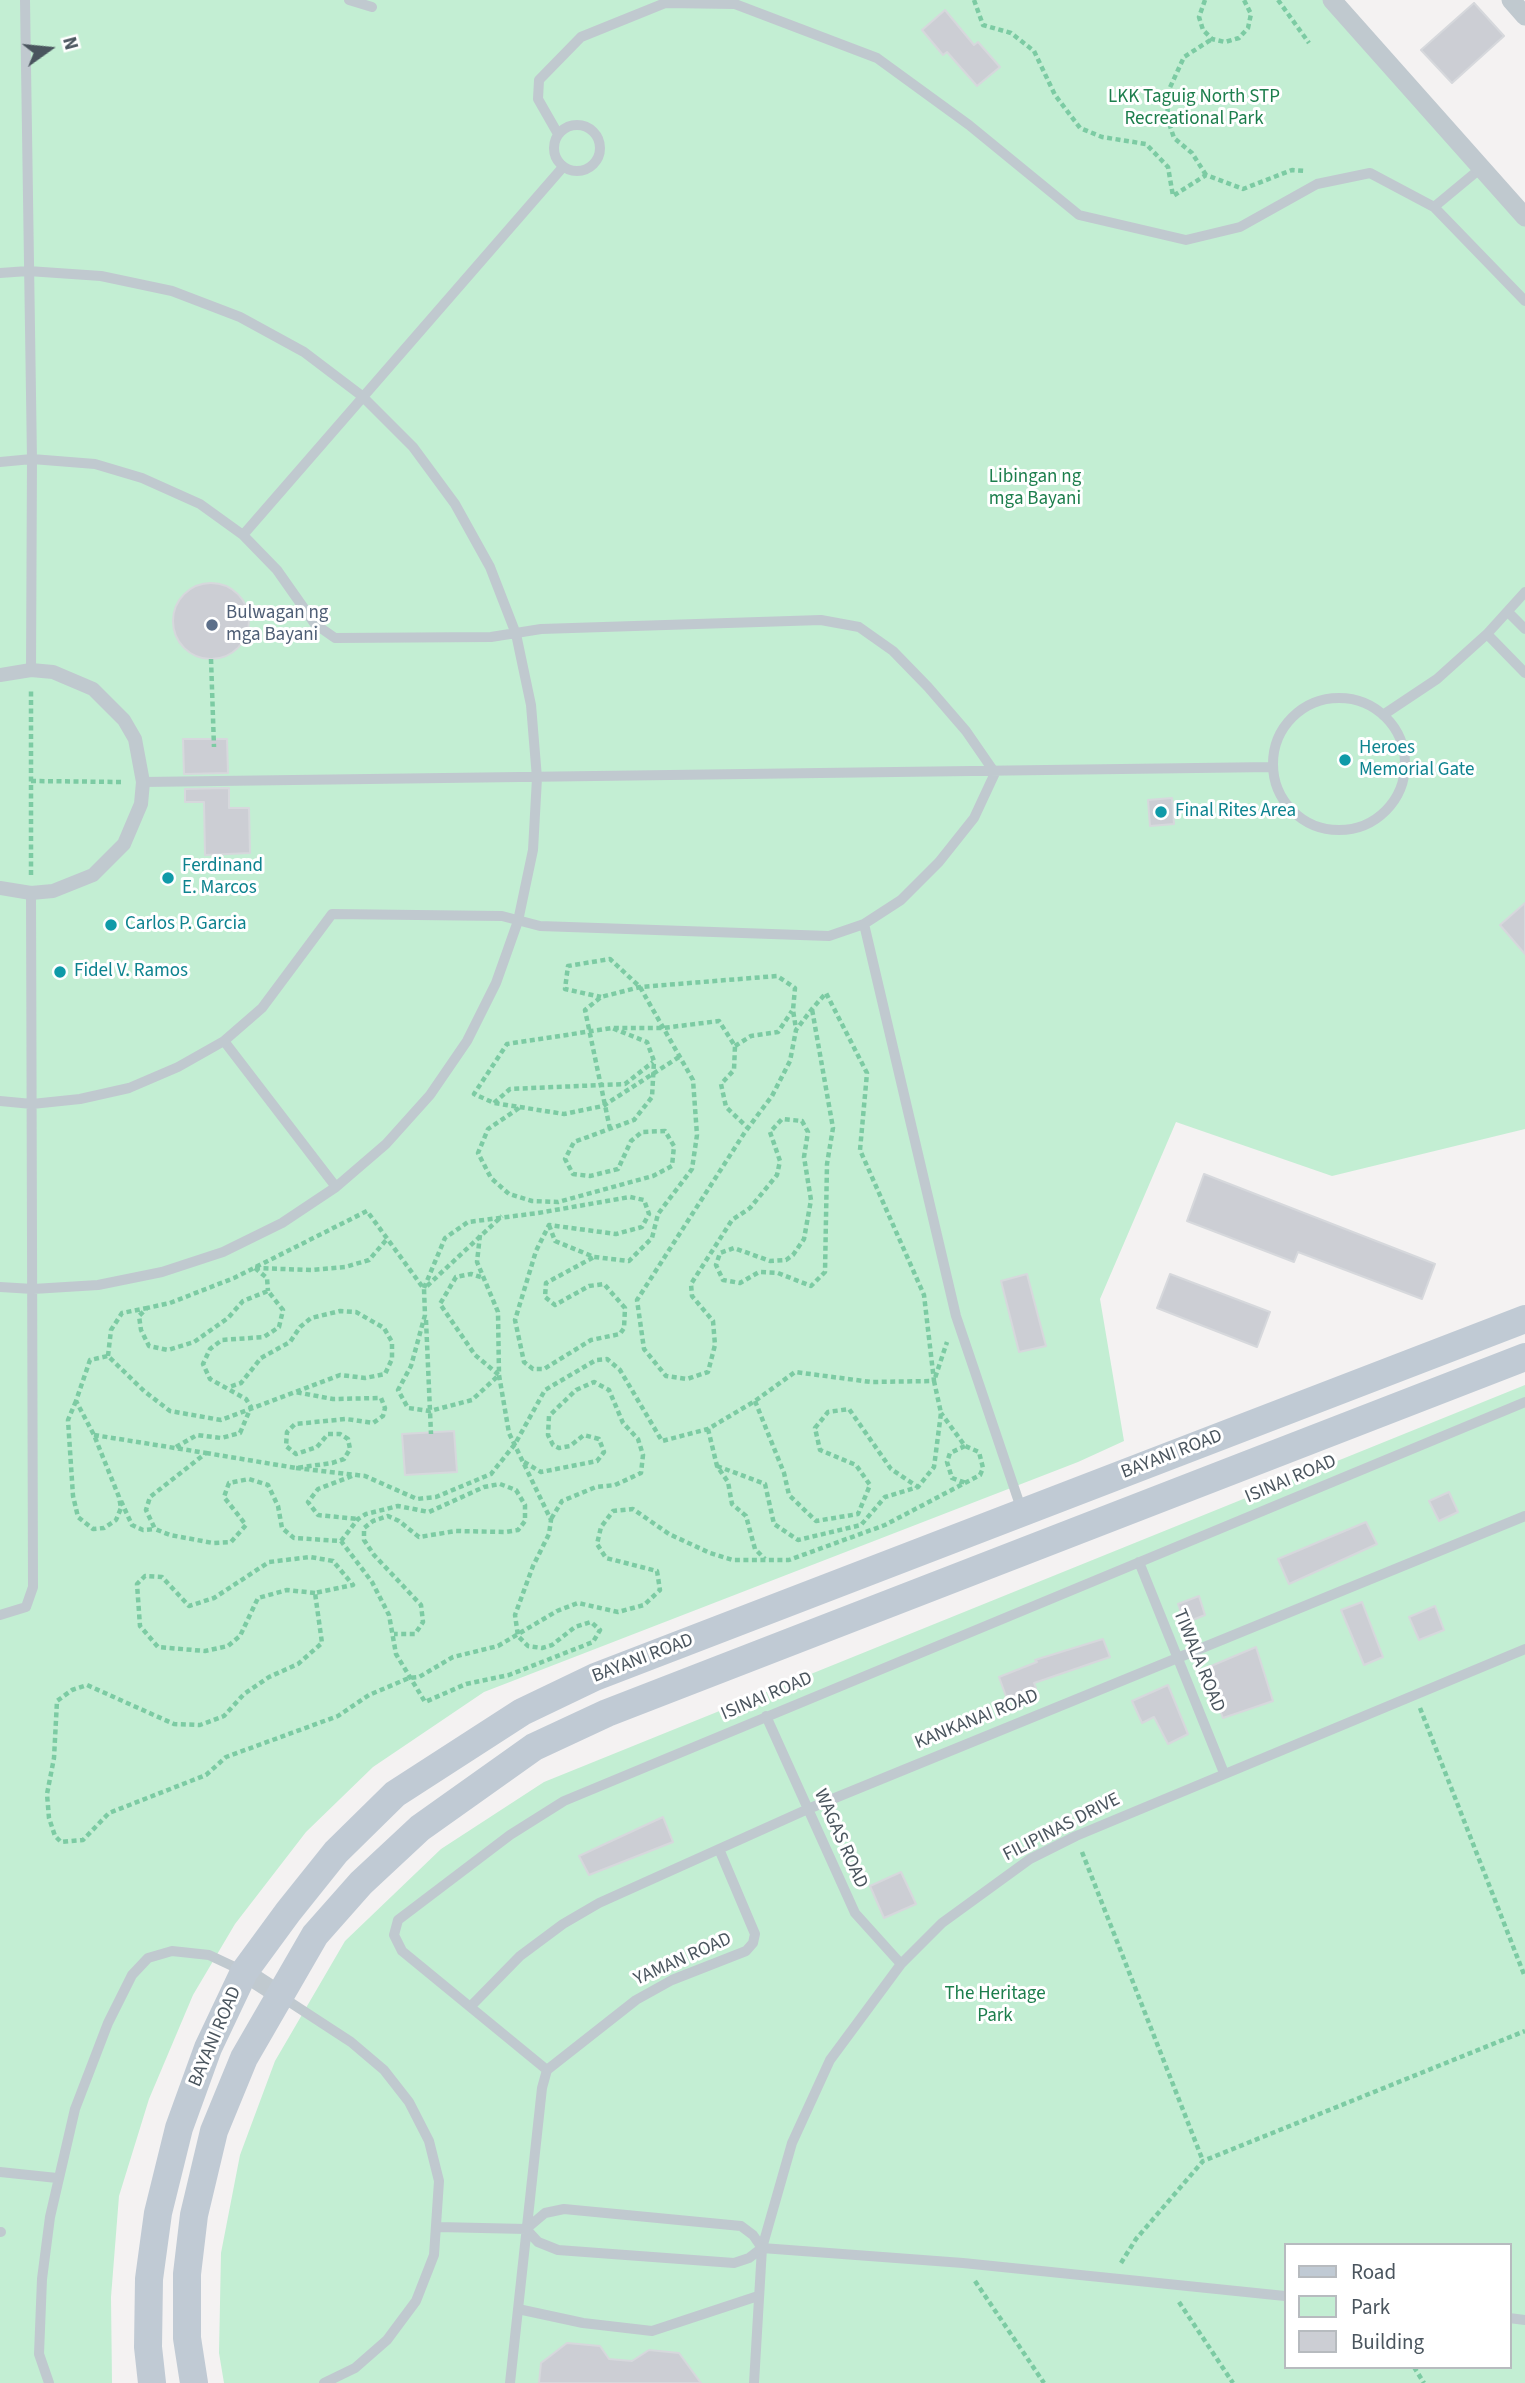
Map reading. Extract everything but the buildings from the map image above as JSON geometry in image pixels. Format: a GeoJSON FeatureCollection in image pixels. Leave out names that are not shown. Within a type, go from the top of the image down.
{"type":"FeatureCollection","features":[{"type":"Feature","properties":{"kind":"main road","name":"BAYANI ROAD"},"geometry":{"type":"LineString","coordinates":[[152,2383],[148,2347],[149,2279],[158,2213],[178,2128],[208,2048],[244,1972],[336,1852],[395,1794],[522,1712],[595,1677],[1525,1320]]}},
{"type":"Feature","properties":{"kind":"main road","name":"BAYANI ROAD"},"geometry":{"type":"LineString","coordinates":[[194,2383],[187,2339],[187,2274],[194,2215],[214,2132],[244,2058],[278,1994],[315,1935],[361,1883],[420,1828],[534,1747],[607,1713],[1525,1357]]}},
{"type":"Feature","properties":{"kind":"street"},"geometry":{"type":"LineString","coordinates":[[1332,0],[1525,216]]}},
{"type":"Feature","properties":{"kind":"street"},"geometry":{"type":"LineString","coordinates":[[1511,0],[1525,16]]}},
{"type":"Feature","properties":{"kind":"street"},"geometry":{"type":"LineString","coordinates":[[0,675],[31,670],[74,678],[110,702],[135,739],[143,782],[141,804],[134,825],[110,861],[74,885],[31,893],[0,888]]}},
{"type":"Feature","properties":{"kind":"street"},"geometry":{"type":"LineString","coordinates":[[244,1972],[278,1994]]}},
{"type":"Feature","properties":{"kind":"lane"},"geometry":{"type":"LineString","coordinates":[[25,0],[32,458],[31,670]]}},
{"type":"Feature","properties":{"kind":"lane"},"geometry":{"type":"LineString","coordinates":[[349,0],[372,7]]}},
{"type":"Feature","properties":{"kind":"lane"},"geometry":{"type":"LineString","coordinates":[[558,134],[571,125],[579,125],[593,131],[600,145],[597,160],[585,171],[570,171],[563,167],[554,155],[558,134],[538,99],[539,80],[581,37],[665,4],[735,4],[877,58],[969,125],[1079,215],[1186,240],[1240,228],[1317,184],[1370,173],[1434,207],[1525,301]]}},
{"type":"Feature","properties":{"kind":"lane"},"geometry":{"type":"LineString","coordinates":[[243,535],[563,167]]}},
{"type":"Feature","properties":{"kind":"lane"},"geometry":{"type":"LineString","coordinates":[[1434,207],[1481,168]]}},
{"type":"Feature","properties":{"kind":"lane"},"geometry":{"type":"LineString","coordinates":[[0,273],[28,271],[101,276],[172,291],[240,317],[304,352],[362,396],[413,447],[455,504],[490,567],[516,634],[531,705],[537,778],[533,850],[518,921],[496,982],[467,1041],[430,1095],[386,1144],[336,1187],[282,1223],[223,1252],[136,1278],[98,1285],[33,1289],[0,1287]]}},
{"type":"Feature","properties":{"kind":"lane"},"geometry":{"type":"LineString","coordinates":[[0,462],[32,458],[95,464],[142,478],[200,504],[243,535],[276,570],[315,624],[335,638],[491,637],[541,629],[821,620],[859,627],[893,652],[928,687],[966,731],[995,773]]}},
{"type":"Feature","properties":{"kind":"lane"},"geometry":{"type":"LineString","coordinates":[[1383,715],[1437,679],[1487,634],[1525,592]]}},
{"type":"Feature","properties":{"kind":"lane"},"geometry":{"type":"LineString","coordinates":[[1508,611],[1525,629]]}},
{"type":"Feature","properties":{"kind":"lane"},"geometry":{"type":"LineString","coordinates":[[1487,634],[1525,673]]}},
{"type":"Feature","properties":{"kind":"lane"},"geometry":{"type":"LineString","coordinates":[[1331,698],[1359,700],[1383,715],[1393,726],[1404,755],[1401,785],[1385,811],[1359,827],[1329,830],[1301,819],[1281,796],[1272,767],[1273,753],[1283,726],[1293,715],[1311,704],[1331,698]]}},
{"type":"Feature","properties":{"kind":"lane"},"geometry":{"type":"LineString","coordinates":[[143,782],[995,773],[1272,767]]}},
{"type":"Feature","properties":{"kind":"lane"},"geometry":{"type":"LineString","coordinates":[[0,1101],[32,1104],[80,1100],[128,1088],[178,1068],[224,1041],[262,1008],[332,914],[489,916],[540,926],[829,936],[864,924],[901,900],[939,862],[974,818],[995,773]]}},
{"type":"Feature","properties":{"kind":"lane"},"geometry":{"type":"LineString","coordinates":[[0,1615],[26,1607],[33,1587],[31,893]]}},
{"type":"Feature","properties":{"kind":"lane"},"geometry":{"type":"LineString","coordinates":[[864,924],[956,1316],[1023,1512]]}},
{"type":"Feature","properties":{"kind":"lane"},"geometry":{"type":"LineString","coordinates":[[224,1041],[336,1187]]}},
{"type":"Feature","properties":{"kind":"lane","name":"ISINAI ROAD"},"geometry":{"type":"LineString","coordinates":[[547,2070],[402,1951],[394,1935],[398,1920],[510,1835],[564,1801],[1525,1402]]}},
{"type":"Feature","properties":{"kind":"lane","name":"KANKANAI ROAD"},"geometry":{"type":"LineString","coordinates":[[472,2006],[520,1956],[563,1924],[599,1903],[807,1809],[1177,1656],[1525,1517]]}},
{"type":"Feature","properties":{"kind":"lane","name":"TIWALA ROAD"},"geometry":{"type":"LineString","coordinates":[[1139,1562],[1224,1773]]}},
{"type":"Feature","properties":{"kind":"lane","name":"FILIPINAS DRIVE"},"geometry":{"type":"LineString","coordinates":[[754,2383],[762,2248],[792,2143],[830,2060],[901,1964],[942,1923],[1030,1859],[1076,1836],[1525,1649]]}},
{"type":"Feature","properties":{"kind":"lane","name":"WAGAS ROAD"},"geometry":{"type":"LineString","coordinates":[[766,1717],[855,1913],[901,1964]]}},
{"type":"Feature","properties":{"kind":"lane","name":"YAMAN ROAD"},"geometry":{"type":"LineString","coordinates":[[547,2070],[636,2000],[672,1980],[746,1951],[753,1943],[755,1934],[719,1849]]}},
{"type":"Feature","properties":{"kind":"lane"},"geometry":{"type":"LineString","coordinates":[[49,2383],[39,2354],[42,2279],[57,2178],[75,2109],[108,2023],[132,1975],[148,1958],[172,1951],[209,1955],[244,1972]]}},
{"type":"Feature","properties":{"kind":"lane"},"geometry":{"type":"LineString","coordinates":[[278,1994],[351,2042],[384,2070],[409,2102],[429,2141],[439,2181],[438,2227],[433,2255],[416,2301],[387,2340],[355,2368],[324,2383]]}},
{"type":"Feature","properties":{"kind":"lane"},"geometry":{"type":"LineString","coordinates":[[510,2383],[542,2088],[547,2070]]}},
{"type":"Feature","properties":{"kind":"lane"},"geometry":{"type":"LineString","coordinates":[[0,2172],[57,2178]]}},
{"type":"Feature","properties":{"kind":"lane"},"geometry":{"type":"LineString","coordinates":[[438,2227],[526,2229],[545,2213],[564,2209],[741,2226],[753,2235],[762,2248]]}},
{"type":"Feature","properties":{"kind":"lane"},"geometry":{"type":"LineString","coordinates":[[526,2229],[538,2242],[558,2250],[734,2263],[762,2248],[963,2263],[1284,2295]]}},
{"type":"Feature","properties":{"kind":"lane"},"geometry":{"type":"LineString","coordinates":[[518,2309],[583,2323],[652,2331],[758,2296]]}},
{"type":"Feature","properties":{"kind":"path"},"geometry":{"type":"LineString","coordinates":[[974,0],[983,25],[1010,33],[1034,51],[1055,95],[1080,128],[1102,137],[1146,144],[1168,167],[1173,196],[1206,175]]}},
{"type":"Feature","properties":{"kind":"path"},"geometry":{"type":"LineString","coordinates":[[1205,0],[1199,17],[1203,30],[1212,39],[1225,42],[1239,38],[1248,28],[1251,14],[1246,0]]}},
{"type":"Feature","properties":{"kind":"path"},"geometry":{"type":"LineString","coordinates":[[1278,0],[1308,43]]}},
{"type":"Feature","properties":{"kind":"path"},"geometry":{"type":"LineString","coordinates":[[1212,39],[1184,57],[1167,94],[1168,120],[1174,138],[1192,153],[1206,175],[1243,189],[1292,170],[1318,171]]}},
{"type":"Feature","properties":{"kind":"path"},"geometry":{"type":"LineString","coordinates":[[211,659],[214,747]]}},
{"type":"Feature","properties":{"kind":"path"},"geometry":{"type":"LineString","coordinates":[[31,670],[31,893]]}},
{"type":"Feature","properties":{"kind":"path"},"geometry":{"type":"LineString","coordinates":[[31,781],[143,782]]}},
{"type":"Feature","properties":{"kind":"path"},"geometry":{"type":"LineString","coordinates":[[549,1225],[555,1241],[594,1256],[629,1262],[652,1238],[658,1214],[692,1168],[697,1135],[693,1080],[640,987],[610,959],[568,966],[565,989],[601,997]]}},
{"type":"Feature","properties":{"kind":"path"},"geometry":{"type":"LineString","coordinates":[[610,1129],[599,1087],[585,1010],[601,997],[640,987],[777,976],[795,988],[793,1010],[796,1030],[790,1061],[772,1096],[748,1128],[637,1300],[644,1349],[666,1376],[687,1379],[708,1372],[715,1345],[713,1321],[692,1296],[691,1284],[732,1220],[750,1208],[777,1175],[780,1161],[770,1132],[776,1121],[782,1119],[802,1121],[807,1132],[804,1157],[811,1200],[804,1239],[786,1260],[771,1261],[734,1248],[720,1253],[716,1265],[723,1280],[740,1283],[759,1272],[778,1273],[811,1286],[825,1272],[827,1164],[833,1128],[812,1009]]}},
{"type":"Feature","properties":{"kind":"path"},"geometry":{"type":"LineString","coordinates":[[716,1466],[765,1484],[774,1524],[798,1540],[861,1525],[885,1497],[918,1487],[933,1467],[941,1413],[923,1295],[860,1150],[867,1073],[827,993],[796,1030]]}},
{"type":"Feature","properties":{"kind":"path"},"geometry":{"type":"LineString","coordinates":[[736,1046],[751,1037],[778,1031],[793,1010]]}},
{"type":"Feature","properties":{"kind":"path"},"geometry":{"type":"LineString","coordinates":[[679,1057],[603,1106],[565,1114],[494,1103],[474,1094],[507,1044],[612,1028],[663,1028],[719,1021],[736,1046],[734,1070],[721,1084],[726,1107],[748,1128]]}},
{"type":"Feature","properties":{"kind":"path"},"geometry":{"type":"LineString","coordinates":[[519,1108],[488,1129],[478,1153],[491,1178],[509,1194],[532,1202],[573,1199],[653,1176],[672,1166],[674,1146],[665,1131],[642,1132],[631,1141],[618,1169],[590,1176],[573,1174],[565,1159],[574,1142],[634,1120],[652,1097],[654,1061],[647,1042],[612,1028]]}},
{"type":"Feature","properties":{"kind":"path"},"geometry":{"type":"LineString","coordinates":[[494,1103],[510,1089],[625,1084],[654,1061]]}},
{"type":"Feature","properties":{"kind":"path"},"geometry":{"type":"LineString","coordinates":[[431,1434],[424,1289],[445,1238],[468,1222],[629,1197],[644,1200],[649,1214],[642,1227],[616,1234],[549,1225]]}},
{"type":"Feature","properties":{"kind":"path"},"geometry":{"type":"LineString","coordinates":[[108,1356],[111,1330],[122,1313],[205,1291],[367,1211],[424,1289]]}},
{"type":"Feature","properties":{"kind":"path"},"geometry":{"type":"LineString","coordinates":[[424,1289],[503,1215]]}},
{"type":"Feature","properties":{"kind":"path"},"geometry":{"type":"LineString","coordinates":[[549,1225],[536,1251],[515,1320],[524,1362],[533,1369],[544,1369],[592,1340],[620,1334],[624,1328],[625,1308],[604,1284],[589,1286],[555,1305],[545,1297],[546,1283],[594,1256]]}},
{"type":"Feature","properties":{"kind":"path"},"geometry":{"type":"LineString","coordinates":[[480,1235],[477,1262],[498,1312],[499,1375],[509,1433],[551,1520]]}},
{"type":"Feature","properties":{"kind":"path"},"geometry":{"type":"LineString","coordinates":[[254,1268],[311,1270],[345,1267],[369,1261],[387,1238]]}},
{"type":"Feature","properties":{"kind":"path"},"geometry":{"type":"LineString","coordinates":[[251,1407],[228,1388],[210,1379],[203,1364],[210,1349],[222,1340],[264,1337],[279,1327],[283,1311],[268,1291],[267,1278],[254,1268]]}},
{"type":"Feature","properties":{"kind":"path"},"geometry":{"type":"LineString","coordinates":[[485,1278],[471,1274],[456,1277],[440,1304],[475,1355],[499,1375]]}},
{"type":"Feature","properties":{"kind":"path"},"geometry":{"type":"LineString","coordinates":[[148,1308],[139,1316],[141,1330],[149,1346],[168,1350],[194,1342],[229,1318],[243,1301],[268,1291]]}},
{"type":"Feature","properties":{"kind":"path"},"geometry":{"type":"LineString","coordinates":[[108,1356],[144,1391],[170,1411],[221,1420],[340,1375],[365,1378],[386,1374],[393,1359],[392,1342],[384,1328],[356,1312],[340,1311],[311,1318],[300,1327],[290,1342],[261,1358],[241,1383],[228,1388]]}},
{"type":"Feature","properties":{"kind":"path"},"geometry":{"type":"LineString","coordinates":[[425,1315],[411,1366],[398,1390],[408,1408],[430,1411],[471,1400],[499,1375]]}},
{"type":"Feature","properties":{"kind":"path"},"geometry":{"type":"LineString","coordinates":[[934,1381],[956,1316]]}},
{"type":"Feature","properties":{"kind":"path"},"geometry":{"type":"LineString","coordinates":[[108,1356],[90,1360],[68,1420],[73,1496],[78,1517],[93,1529],[104,1528],[116,1520],[121,1508],[119,1497]]}},
{"type":"Feature","properties":{"kind":"path"},"geometry":{"type":"LineString","coordinates":[[94,1435],[296,1468],[365,1476],[417,1499],[436,1497],[491,1474],[514,1444],[545,1390],[596,1360],[607,1359],[620,1370],[662,1441],[708,1429],[795,1373],[871,1382],[934,1381]]}},
{"type":"Feature","properties":{"kind":"path"},"geometry":{"type":"LineString","coordinates":[[76,1401],[94,1435],[132,1525],[143,1530],[155,1529],[170,1535],[214,1543],[231,1542],[246,1525],[224,1497],[229,1483],[249,1479],[268,1485],[278,1506],[282,1528],[294,1538],[341,1541],[372,1582],[388,1615],[396,1654],[425,1702],[466,1684],[509,1675],[553,1659],[593,1642],[600,1630],[591,1622],[575,1627],[552,1645],[542,1648],[528,1646],[518,1636],[515,1615],[533,1566],[549,1534],[551,1520],[562,1501],[596,1487],[615,1485],[641,1473],[643,1455],[638,1439],[623,1423],[609,1390],[594,1382],[576,1390],[549,1416],[548,1435],[553,1445],[559,1448],[570,1446],[584,1435],[599,1439],[604,1452],[597,1461],[541,1472],[524,1462]]}},
{"type":"Feature","properties":{"kind":"path"},"geometry":{"type":"LineString","coordinates":[[295,1392],[333,1399],[381,1398],[385,1408],[383,1416],[373,1423],[346,1419],[295,1424],[286,1432],[286,1446],[296,1454],[317,1447],[328,1434],[340,1434],[348,1439],[350,1449],[344,1459],[296,1468]]}},
{"type":"Feature","properties":{"kind":"path"},"geometry":{"type":"LineString","coordinates":[[755,1401],[784,1473],[789,1495],[816,1521],[858,1514],[870,1485],[856,1465],[820,1450],[815,1428],[828,1412],[849,1409],[891,1469],[918,1487]]}},
{"type":"Feature","properties":{"kind":"path"},"geometry":{"type":"LineString","coordinates":[[176,1448],[197,1434],[221,1438],[240,1433],[251,1407]]}},
{"type":"Feature","properties":{"kind":"path"},"geometry":{"type":"LineString","coordinates":[[315,1593],[322,1643],[298,1664],[269,1677],[244,1694],[224,1716],[200,1725],[174,1724],[87,1685],[72,1690],[57,1701],[54,1758],[47,1794],[49,1818],[55,1836],[61,1842],[83,1840],[109,1813],[206,1775],[226,1757],[338,1716],[369,1695],[409,1678],[426,1674],[453,1657],[498,1646],[557,1611],[578,1603],[618,1612],[644,1605],[660,1590],[657,1571],[606,1558],[597,1544],[601,1527],[613,1511],[633,1509],[669,1534],[710,1553],[733,1560],[789,1560],[885,1525],[980,1475],[983,1460],[979,1452],[965,1446],[941,1413]]}},
{"type":"Feature","properties":{"kind":"path"},"geometry":{"type":"LineString","coordinates":[[708,1429],[716,1466],[728,1482],[732,1504],[746,1516],[755,1549],[766,1560]]}},
{"type":"Feature","properties":{"kind":"path"},"geometry":{"type":"LineString","coordinates":[[965,1446],[950,1453],[947,1462],[953,1478],[967,1483]]}},
{"type":"Feature","properties":{"kind":"path"},"geometry":{"type":"LineString","coordinates":[[155,1529],[146,1510],[150,1497],[206,1453]]}},
{"type":"Feature","properties":{"kind":"path"},"geometry":{"type":"LineString","coordinates":[[355,1475],[318,1489],[308,1502],[318,1515],[358,1519],[397,1506],[429,1512],[484,1487],[500,1484],[516,1490],[525,1505],[525,1521],[517,1530],[505,1532],[456,1531],[419,1537],[399,1521],[388,1517],[373,1521],[364,1528],[364,1540],[373,1555],[421,1605],[423,1622],[415,1634],[394,1634]]}},
{"type":"Feature","properties":{"kind":"path"},"geometry":{"type":"LineString","coordinates":[[341,1541],[358,1519]]}},
{"type":"Feature","properties":{"kind":"path"},"geometry":{"type":"LineString","coordinates":[[310,1557],[334,1561],[353,1585],[315,1593],[287,1590],[258,1598],[240,1636],[228,1646],[205,1651],[158,1647],[140,1626],[137,1584],[145,1576],[162,1577],[189,1606],[214,1598],[269,1563],[310,1557]]}},
{"type":"Feature","properties":{"kind":"path"},"geometry":{"type":"LineString","coordinates":[[1415,1695],[1525,1978]]}},
{"type":"Feature","properties":{"kind":"path"},"geometry":{"type":"LineString","coordinates":[[1076,1836],[1203,2161]]}},
{"type":"Feature","properties":{"kind":"path"},"geometry":{"type":"LineString","coordinates":[[1112,2278],[1136,2239],[1203,2161],[1525,2031]]}},
{"type":"Feature","properties":{"kind":"path"},"geometry":{"type":"LineString","coordinates":[[963,2263],[1044,2383]]}},
{"type":"Feature","properties":{"kind":"path"},"geometry":{"type":"LineString","coordinates":[[1166,2283],[1233,2383]]}},
{"type":"Feature","properties":{"kind":"green space","name":"Libingan ng mga Bayani"},"geometry":{"type":"Polygon","coordinates":[[[0,0],[1338,0],[1525,209],[1525,1129],[1332,1176],[1176,1122],[1100,1299],[1124,1441],[1078,1462],[484,1692],[373,1767],[306,1832],[235,1924],[193,1995],[149,2099],[119,2196],[111,2297],[112,2383],[0,2383],[0,0]]]}},
{"type":"Feature","properties":{"kind":"green space","name":"The Heritage Park"},"geometry":{"type":"Polygon","coordinates":[[[1525,1385],[1525,2383],[224,2383],[219,2353],[221,2253],[240,2155],[275,2061],[345,1941],[441,1849],[544,1782],[1525,1385]]]}},
{"type":"Feature","properties":{"kind":"place","name":"Bulwagan ng mga Bayani"},"geometry":{"type":"Point","coordinates":[212,625]}},
{"type":"Feature","properties":{"kind":"place","name":"Heroes Memorial Gate"},"geometry":{"type":"Point","coordinates":[1345,760]}},
{"type":"Feature","properties":{"kind":"place","name":"Final Rites Area"},"geometry":{"type":"Point","coordinates":[1161,812]}},
{"type":"Feature","properties":{"kind":"place","name":"Ferdinand E. Marcos"},"geometry":{"type":"Point","coordinates":[168,878]}},
{"type":"Feature","properties":{"kind":"place","name":"Carlos P. Garcia"},"geometry":{"type":"Point","coordinates":[111,925]}},
{"type":"Feature","properties":{"kind":"place","name":"Fidel V. Ramos"},"geometry":{"type":"Point","coordinates":[60,972]}},
{"type":"Feature","properties":{"kind":"park label","name":"LKK Taguig North STP Recreational Park"},"geometry":{"type":"Point","coordinates":[1194,109]}}]}
